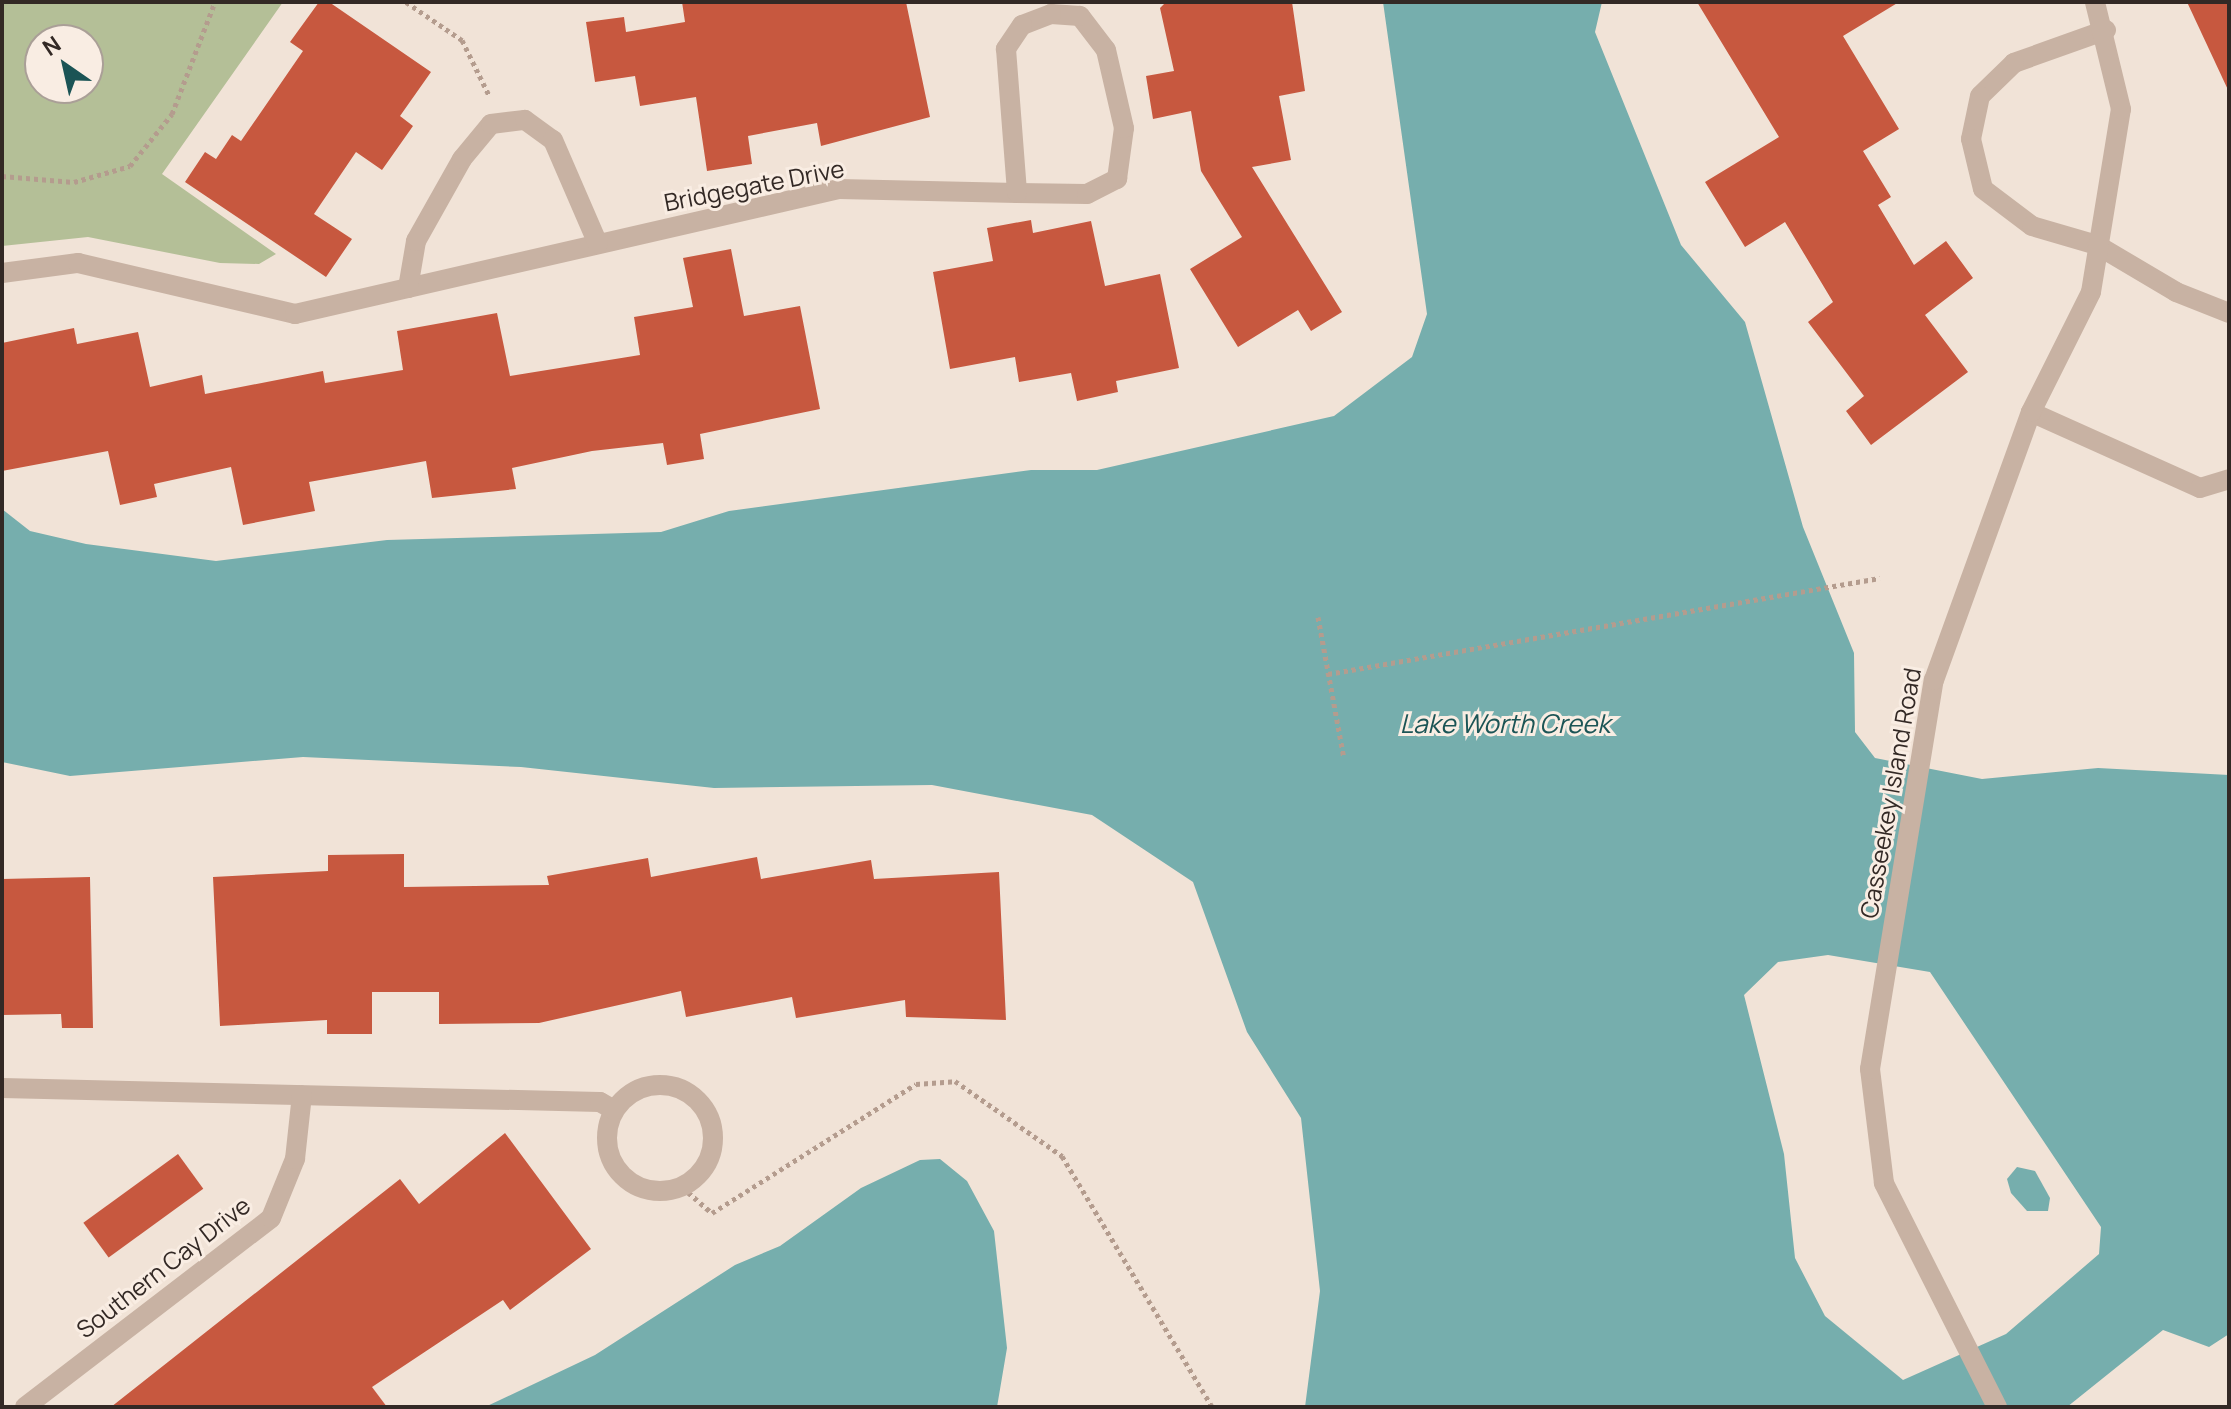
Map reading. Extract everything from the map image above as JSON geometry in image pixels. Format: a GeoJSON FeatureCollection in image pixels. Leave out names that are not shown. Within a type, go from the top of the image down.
{"type":"FeatureCollection","features":[{"type":"Feature","properties":{"kind":"street","name":"Casseekey Island Road"},"geometry":{"type":"LineString","coordinates":[[1997,1407],[1907,1242],[1874,1141],[1870,1069],[1934,680],[2031,412],[2091,292],[2121,109],[2106,30],[2095,2]]}},
{"type":"Feature","properties":{"kind":"street","name":"Bridgegate Drive"},"geometry":{"type":"LineString","coordinates":[[2,273],[78,263],[295,314],[839,189],[1017,193],[1087,194],[1117,179],[1124,128],[1106,50],[1080,16],[1051,14],[1022,25],[1006,49],[1017,193]]}},
{"type":"Feature","properties":{"kind":"street"},"geometry":{"type":"LineString","coordinates":[[2106,30],[2014,63],[1980,96],[1971,139],[1983,189],[2032,226],[2097,245],[2176,292],[2229,313]]}},
{"type":"Feature","properties":{"kind":"street"},"geometry":{"type":"LineString","coordinates":[[408,288],[416,241],[462,159],[491,124],[525,120],[553,140],[598,244]]}},
{"type":"Feature","properties":{"kind":"street"},"geometry":{"type":"LineString","coordinates":[[2031,412],[2200,488],[2229,479]]}},
{"type":"Feature","properties":{"kind":"street"},"geometry":{"type":"LineString","coordinates":[[643,1087],[679,1088],[695,1097],[713,1129],[713,1148],[707,1165],[682,1187],[648,1190],[619,1174],[606,1143],[614,1110],[643,1087]]}},
{"type":"Feature","properties":{"kind":"street"},"geometry":{"type":"LineString","coordinates":[[2,1088],[600,1102],[614,1110]]}},
{"type":"Feature","properties":{"kind":"street","name":"Southern Cay Drive"},"geometry":{"type":"LineString","coordinates":[[25,1407],[271,1218],[295,1159],[302,1095]]}},
{"type":"Feature","properties":{"kind":"path"},"geometry":{"type":"LineString","coordinates":[[2,176],[74,182],[130,166],[172,114],[215,2]]}},
{"type":"Feature","properties":{"kind":"path"},"geometry":{"type":"LineString","coordinates":[[406,2],[462,40],[489,91],[491,124]]}},
{"type":"Feature","properties":{"kind":"path"},"geometry":{"type":"LineString","coordinates":[[1328,674],[1880,578]]}},
{"type":"Feature","properties":{"kind":"path"},"geometry":{"type":"LineString","coordinates":[[1318,617],[1344,758]]}},
{"type":"Feature","properties":{"kind":"path"},"geometry":{"type":"LineString","coordinates":[[682,1187],[712,1213],[916,1084],[955,1081],[1062,1156],[1212,1407]]}},
{"type":"Feature","properties":{"kind":"green space"},"geometry":{"type":"Polygon","coordinates":[[[2,2],[283,2],[162,174],[276,254],[259,264],[220,263],[88,237],[2,246],[2,2]]]}},
{"type":"Feature","properties":{"kind":"water","name":"Lake Worth Creek"},"geometry":{"type":"Polygon","coordinates":[[[1383,2],[1602,2],[1595,32],[1681,245],[1745,322],[1803,527],[1854,653],[1855,732],[1875,758],[1982,779],[2098,768],[2229,775],[2229,1334],[2209,1347],[2163,1330],[2067,1407],[1305,1407],[1320,1291],[1301,1118],[1247,1032],[1193,882],[1092,815],[932,785],[714,788],[521,767],[303,757],[70,776],[2,762],[2,509],[30,531],[86,544],[216,561],[387,540],[661,532],[729,511],[1031,470],[1097,470],[1334,416],[1412,357],[1427,314],[1383,2]],[[1828,955],[1778,962],[1744,995],[1784,1154],[1795,1258],[1825,1316],[1903,1380],[2006,1334],[2099,1254],[2101,1227],[1930,972],[1828,955]]]}},
{"type":"Feature","properties":{"kind":"water"},"geometry":{"type":"Polygon","coordinates":[[[940,1159],[967,1181],[994,1231],[1007,1348],[997,1407],[485,1407],[595,1355],[735,1265],[780,1246],[861,1188],[920,1160],[940,1159]]]}},
{"type":"Feature","properties":{"kind":"water"},"geometry":{"type":"Polygon","coordinates":[[[2017,1167],[2035,1171],[2050,1198],[2048,1211],[2027,1211],[2011,1193],[2007,1179],[2017,1167]]]}},
{"type":"Feature","properties":{"kind":"building"},"geometry":{"type":"Polygon","coordinates":[[[319,2],[329,2],[431,72],[400,116],[413,126],[382,170],[356,152],[314,214],[352,239],[326,277],[185,182],[205,152],[216,159],[232,135],[241,141],[303,51],[290,42],[319,2]]]}},
{"type":"Feature","properties":{"kind":"building"},"geometry":{"type":"Polygon","coordinates":[[[682,2],[906,2],[930,117],[821,146],[817,123],[748,136],[752,164],[707,171],[696,97],[640,106],[635,76],[595,82],[586,22],[624,17],[626,32],[685,22],[682,2]]]}},
{"type":"Feature","properties":{"kind":"building"},"geometry":{"type":"Polygon","coordinates":[[[1166,2],[1292,2],[1305,91],[1279,96],[1291,160],[1252,167],[1342,312],[1311,331],[1298,310],[1238,347],[1190,269],[1242,237],[1201,171],[1191,111],[1153,119],[1146,76],[1174,71],[1160,8],[1166,2]]]}},
{"type":"Feature","properties":{"kind":"building"},"geometry":{"type":"Polygon","coordinates":[[[1697,2],[1899,2],[1843,36],[1899,129],[1863,151],[1891,197],[1878,205],[1914,265],[1946,241],[1973,278],[1925,315],[1968,372],[1871,445],[1846,411],[1864,396],[1808,322],[1833,302],[1785,222],[1745,247],[1705,182],[1779,137],[1697,2]]]}},
{"type":"Feature","properties":{"kind":"building"},"geometry":{"type":"Polygon","coordinates":[[[2187,2],[2229,2],[2229,92],[2187,2]]]}},
{"type":"Feature","properties":{"kind":"building"},"geometry":{"type":"Polygon","coordinates":[[[1031,220],[1033,233],[1091,221],[1105,286],[1160,274],[1179,368],[1116,381],[1118,392],[1077,401],[1071,373],[1019,382],[1015,357],[950,369],[933,272],[993,261],[987,228],[1031,220]]]}},
{"type":"Feature","properties":{"kind":"building"},"geometry":{"type":"Polygon","coordinates":[[[731,249],[744,316],[800,306],[820,409],[700,434],[704,459],[667,465],[663,443],[592,451],[512,468],[516,489],[432,498],[426,461],[309,482],[315,511],[243,525],[231,467],[154,484],[157,497],[120,505],[108,451],[2,471],[2,343],[74,328],[77,344],[138,332],[150,387],[202,375],[205,394],[323,371],[325,383],[403,370],[397,331],[497,313],[510,376],[640,355],[634,317],[693,307],[683,258],[731,249]]]}},
{"type":"Feature","properties":{"kind":"building"},"geometry":{"type":"Polygon","coordinates":[[[404,854],[404,887],[549,885],[547,876],[648,858],[651,877],[757,857],[761,879],[871,860],[874,879],[999,872],[1006,1020],[906,1017],[905,1000],[796,1018],[792,997],[686,1017],[681,991],[539,1023],[439,1024],[439,992],[372,992],[372,1034],[327,1034],[327,1020],[220,1026],[213,877],[328,871],[328,855],[404,854]]]}},
{"type":"Feature","properties":{"kind":"building"},"geometry":{"type":"Polygon","coordinates":[[[90,877],[93,1028],[62,1028],[61,1014],[2,1015],[2,879],[90,877]]]}},
{"type":"Feature","properties":{"kind":"building"},"geometry":{"type":"Polygon","coordinates":[[[505,1133],[591,1249],[510,1310],[503,1300],[372,1387],[387,1407],[111,1407],[400,1179],[419,1204],[505,1133]]]}},
{"type":"Feature","properties":{"kind":"building"},"geometry":{"type":"Polygon","coordinates":[[[178,1154],[203,1189],[109,1258],[83,1223],[178,1154]]]}}]}
